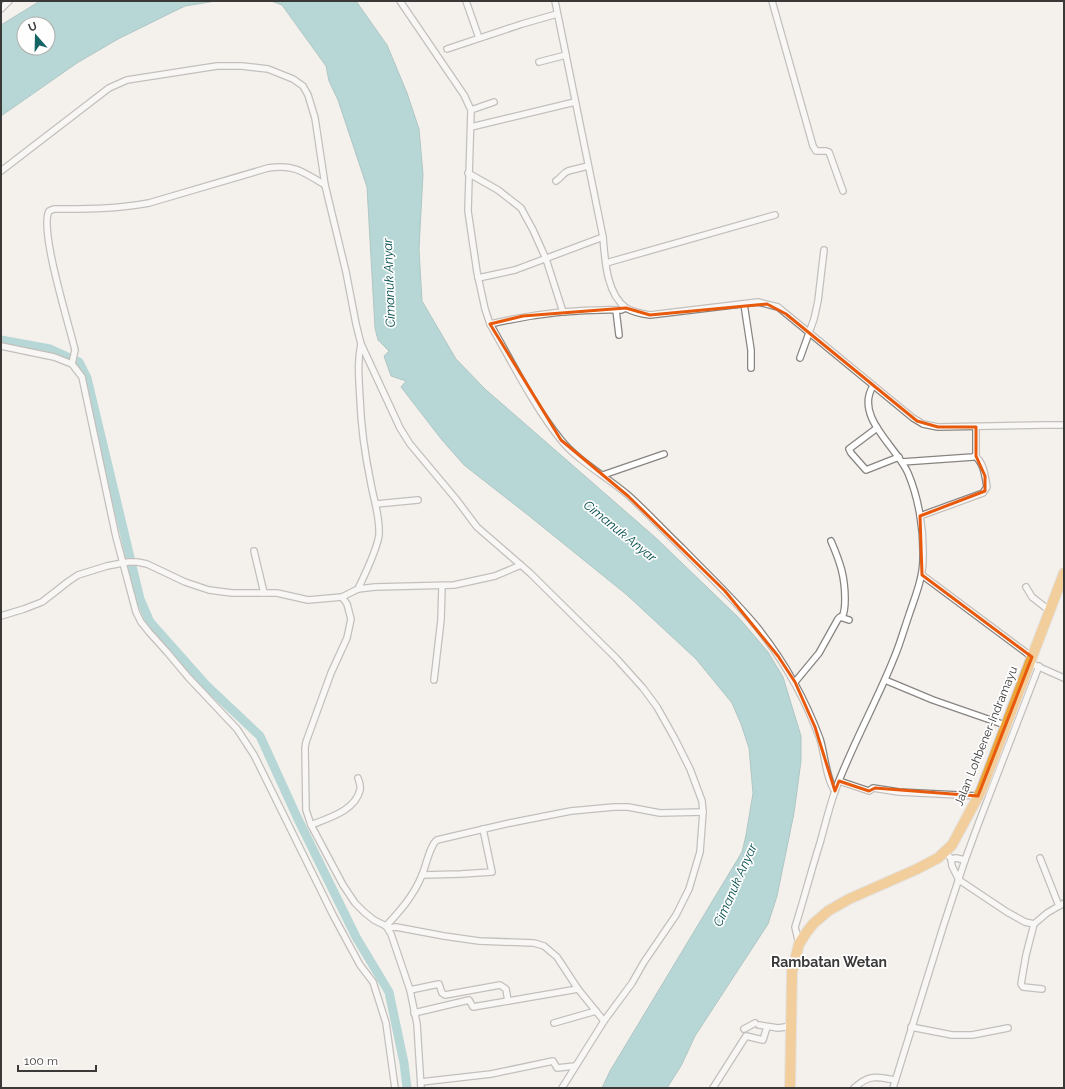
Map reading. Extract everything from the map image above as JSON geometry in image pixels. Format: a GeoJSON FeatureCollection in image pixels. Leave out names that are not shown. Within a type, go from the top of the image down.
{"type":"FeatureCollection","features":[{"type":"Feature","properties":{"kind":"highway","name":"Jalan Lohbener-Indramayu"},"geometry":{"type":"LineString","coordinates":[[790,1088],[792,972],[799,944],[813,924],[828,911],[849,899],[917,869],[938,858],[951,856],[956,839],[978,796],[1005,725],[1035,663],[1050,611],[1064,573]]}},
{"type":"Feature","properties":{"kind":"street"},"geometry":{"type":"LineString","coordinates":[[1,9],[9,1]]}},
{"type":"Feature","properties":{"kind":"street"},"geometry":{"type":"LineString","coordinates":[[400,1],[468,101],[471,110],[468,211],[478,278],[490,324],[538,407],[561,440],[574,453],[628,496],[725,591],[756,627],[778,656],[795,682],[815,727],[825,755],[830,785],[835,791]]}},
{"type":"Feature","properties":{"kind":"street"},"geometry":{"type":"LineString","coordinates":[[466,1],[478,38]]}},
{"type":"Feature","properties":{"kind":"street"},"geometry":{"type":"LineString","coordinates":[[555,1],[609,262],[611,286],[626,308],[650,315],[758,302],[778,307],[810,332],[872,386],[923,424],[938,427],[1045,424],[1064,425]]}},
{"type":"Feature","properties":{"kind":"street"},"geometry":{"type":"LineString","coordinates":[[772,1],[815,150],[829,152],[843,191]]}},
{"type":"Feature","properties":{"kind":"street"},"geometry":{"type":"LineString","coordinates":[[447,50],[478,38],[557,14]]}},
{"type":"Feature","properties":{"kind":"street"},"geometry":{"type":"LineString","coordinates":[[539,62],[566,55]]}},
{"type":"Feature","properties":{"kind":"street"},"geometry":{"type":"LineString","coordinates":[[1,171],[57,127],[116,84],[126,80],[217,66],[242,66],[268,69],[293,79],[302,86],[308,95],[315,118],[325,185],[346,272],[361,344],[400,428],[410,444],[456,499],[477,527],[521,565],[616,658],[643,688],[675,739],[690,769],[702,801],[703,812],[700,852],[689,889],[676,914],[561,1088]]}},
{"type":"Feature","properties":{"kind":"street"},"geometry":{"type":"LineString","coordinates":[[471,110],[494,102]]}},
{"type":"Feature","properties":{"kind":"street"},"geometry":{"type":"LineString","coordinates":[[471,127],[575,102]]}},
{"type":"Feature","properties":{"kind":"street"},"geometry":{"type":"LineString","coordinates":[[325,185],[297,169],[280,166],[268,168],[131,207],[54,209],[49,211],[47,217],[47,233],[53,264],[73,343],[73,361],[82,377],[116,538],[126,563],[136,612],[141,622],[188,677],[237,729],[246,742],[333,915],[360,965],[373,982],[386,1023],[395,1088]]}},
{"type":"Feature","properties":{"kind":"street"},"geometry":{"type":"LineString","coordinates":[[556,181],[562,178],[565,172],[588,166]]}},
{"type":"Feature","properties":{"kind":"street"},"geometry":{"type":"LineString","coordinates":[[468,173],[498,190],[521,208],[546,259],[563,312]]}},
{"type":"Feature","properties":{"kind":"street"},"geometry":{"type":"LineString","coordinates":[[609,262],[775,215]]}},
{"type":"Feature","properties":{"kind":"street"},"geometry":{"type":"LineString","coordinates":[[478,278],[513,270],[603,237]]}},
{"type":"Feature","properties":{"kind":"street"},"geometry":{"type":"LineString","coordinates":[[800,358],[810,332],[818,301],[824,250]]}},
{"type":"Feature","properties":{"kind":"street"},"geometry":{"type":"LineString","coordinates":[[744,304],[751,350],[750,368]]}},
{"type":"Feature","properties":{"kind":"street"},"geometry":{"type":"LineString","coordinates":[[490,324],[523,316],[563,312],[621,310],[626,308]]}},
{"type":"Feature","properties":{"kind":"street"},"geometry":{"type":"LineString","coordinates":[[616,310],[619,335]]}},
{"type":"Feature","properties":{"kind":"street"},"geometry":{"type":"LineString","coordinates":[[358,589],[379,536],[379,520],[364,450],[360,413],[358,376],[361,344]]}},
{"type":"Feature","properties":{"kind":"street"},"geometry":{"type":"LineString","coordinates":[[1,346],[73,361]]}},
{"type":"Feature","properties":{"kind":"street"},"geometry":{"type":"LineString","coordinates":[[799,944],[795,927],[835,791],[868,713],[898,650],[922,575],[923,559],[920,516],[911,480],[899,457],[877,428],[870,414],[868,400],[869,392],[872,386]]}},
{"type":"Feature","properties":{"kind":"street"},"geometry":{"type":"LineString","coordinates":[[920,516],[983,493],[987,487],[985,476],[979,460],[975,456],[976,427]]}},
{"type":"Feature","properties":{"kind":"street"},"geometry":{"type":"LineString","coordinates":[[877,428],[849,449],[851,454],[866,470],[899,457]]}},
{"type":"Feature","properties":{"kind":"street"},"geometry":{"type":"LineString","coordinates":[[603,475],[664,454]]}},
{"type":"Feature","properties":{"kind":"street"},"geometry":{"type":"LineString","coordinates":[[902,462],[975,456]]}},
{"type":"Feature","properties":{"kind":"street"},"geometry":{"type":"LineString","coordinates":[[376,504],[418,500]]}},
{"type":"Feature","properties":{"kind":"street"},"geometry":{"type":"LineString","coordinates":[[831,541],[840,560],[844,575],[845,607],[842,618]]}},
{"type":"Feature","properties":{"kind":"street"},"geometry":{"type":"LineString","coordinates":[[254,551],[264,593]]}},
{"type":"Feature","properties":{"kind":"street"},"geometry":{"type":"LineString","coordinates":[[1,616],[42,602],[78,575],[108,566],[126,563],[137,562],[147,564],[185,582],[209,590],[232,594],[276,593],[308,600],[342,597],[358,589],[375,587],[454,585],[495,576],[521,565]]}},
{"type":"Feature","properties":{"kind":"street"},"geometry":{"type":"LineString","coordinates":[[922,575],[1035,663],[1064,678]]}},
{"type":"Feature","properties":{"kind":"street"},"geometry":{"type":"LineString","coordinates":[[434,680],[441,620],[442,586]]}},
{"type":"Feature","properties":{"kind":"street"},"geometry":{"type":"LineString","coordinates":[[1026,587],[1032,597],[1050,611]]}},
{"type":"Feature","properties":{"kind":"street"},"geometry":{"type":"LineString","coordinates":[[342,597],[347,604],[351,619],[349,630],[319,704],[305,748],[306,810],[311,825],[343,885],[355,903],[364,912],[374,920],[387,927],[396,927],[479,941],[534,943],[544,946],[557,957],[578,989],[604,1021]]}},
{"type":"Feature","properties":{"kind":"street"},"geometry":{"type":"LineString","coordinates":[[795,682],[813,661],[838,619],[842,618],[849,620]]}},
{"type":"Feature","properties":{"kind":"street"},"geometry":{"type":"LineString","coordinates":[[893,1088],[892,1079],[911,1027],[957,877],[979,822],[1035,663]]}},
{"type":"Feature","properties":{"kind":"street"},"geometry":{"type":"LineString","coordinates":[[885,680],[933,700],[1005,725]]}},
{"type":"Feature","properties":{"kind":"street"},"geometry":{"type":"LineString","coordinates":[[311,825],[342,812],[350,806],[360,792],[358,778]]}},
{"type":"Feature","properties":{"kind":"street"},"geometry":{"type":"LineString","coordinates":[[839,781],[869,791],[873,788],[899,792],[978,796]]}},
{"type":"Feature","properties":{"kind":"street"},"geometry":{"type":"LineString","coordinates":[[387,927],[413,895],[434,842],[452,836],[570,811],[628,807],[660,813],[703,812]]}},
{"type":"Feature","properties":{"kind":"street"},"geometry":{"type":"LineString","coordinates":[[422,875],[492,872],[483,829]]}},
{"type":"Feature","properties":{"kind":"street"},"geometry":{"type":"LineString","coordinates":[[964,860],[951,856],[952,866],[957,877],[1007,912],[1028,923],[1034,924]]}},
{"type":"Feature","properties":{"kind":"street"},"geometry":{"type":"LineString","coordinates":[[1040,858],[1061,904],[1034,924],[1026,955],[1021,984],[1023,987],[1042,989]]}},
{"type":"Feature","properties":{"kind":"street"},"geometry":{"type":"LineString","coordinates":[[387,927],[410,990],[417,1024],[421,1085],[491,1074],[553,1061],[557,1068],[575,1066]]}},
{"type":"Feature","properties":{"kind":"street"},"geometry":{"type":"LineString","coordinates":[[410,990],[439,984],[442,993],[445,994],[500,985],[506,989],[508,1001]]}},
{"type":"Feature","properties":{"kind":"street"},"geometry":{"type":"LineString","coordinates":[[414,1013],[469,1000],[473,1007],[578,989]]}},
{"type":"Feature","properties":{"kind":"street"},"geometry":{"type":"LineString","coordinates":[[554,1023],[596,1011]]}},
{"type":"Feature","properties":{"kind":"street"},"geometry":{"type":"LineString","coordinates":[[744,1029],[757,1024],[767,1027],[785,1028],[792,1026]]}},
{"type":"Feature","properties":{"kind":"street"},"geometry":{"type":"LineString","coordinates":[[713,1088],[746,1036],[763,1040],[767,1027]]}},
{"type":"Feature","properties":{"kind":"street"},"geometry":{"type":"LineString","coordinates":[[911,1027],[952,1035],[972,1036],[1008,1028]]}},
{"type":"Feature","properties":{"kind":"street"},"geometry":{"type":"LineString","coordinates":[[854,1088],[868,1078],[873,1077],[892,1079]]}},
{"type":"Feature","properties":{"kind":"highlighted area"},"geometry":{"type":"Polygon","coordinates":[[[767,304],[786,314],[917,421],[938,427],[976,427],[976,456],[985,476],[985,491],[920,516],[922,575],[1032,657],[978,796],[875,788],[869,791],[839,781],[835,791],[815,727],[795,682],[778,656],[725,591],[628,496],[561,440],[490,324],[523,316],[626,308],[650,315],[767,304]]]}},
{"type":"Feature","properties":{"kind":"water"},"geometry":{"type":"Polygon","coordinates":[[[40,1],[216,1],[185,6],[118,39],[77,63],[1,116],[1,25],[40,1]]]}},
{"type":"Feature","properties":{"kind":"water","name":"Cimanuk Anyar"},"geometry":{"type":"Polygon","coordinates":[[[271,1],[356,1],[387,45],[407,93],[419,129],[423,174],[419,249],[422,301],[456,359],[485,389],[656,538],[739,618],[768,652],[783,677],[801,736],[801,761],[794,813],[777,896],[768,924],[695,1036],[681,1066],[667,1088],[602,1088],[610,1071],[742,852],[753,793],[749,748],[741,724],[732,703],[696,659],[627,595],[464,465],[442,440],[401,387],[406,381],[391,376],[384,356],[389,351],[378,340],[375,328],[367,187],[338,100],[329,81],[326,66],[282,5],[271,1]]]}},
{"type":"Feature","properties":{"kind":"waterway"},"geometry":{"type":"LineString","coordinates":[[1,340],[50,349],[79,362],[87,378],[140,599],[150,622],[206,685],[260,736],[297,817],[356,937],[389,992],[404,1063],[407,1088]]}},
{"type":"Feature","properties":{"kind":"district","name":"Rambatan Wetan"},"geometry":{"type":"Point","coordinates":[829,962]}}]}
